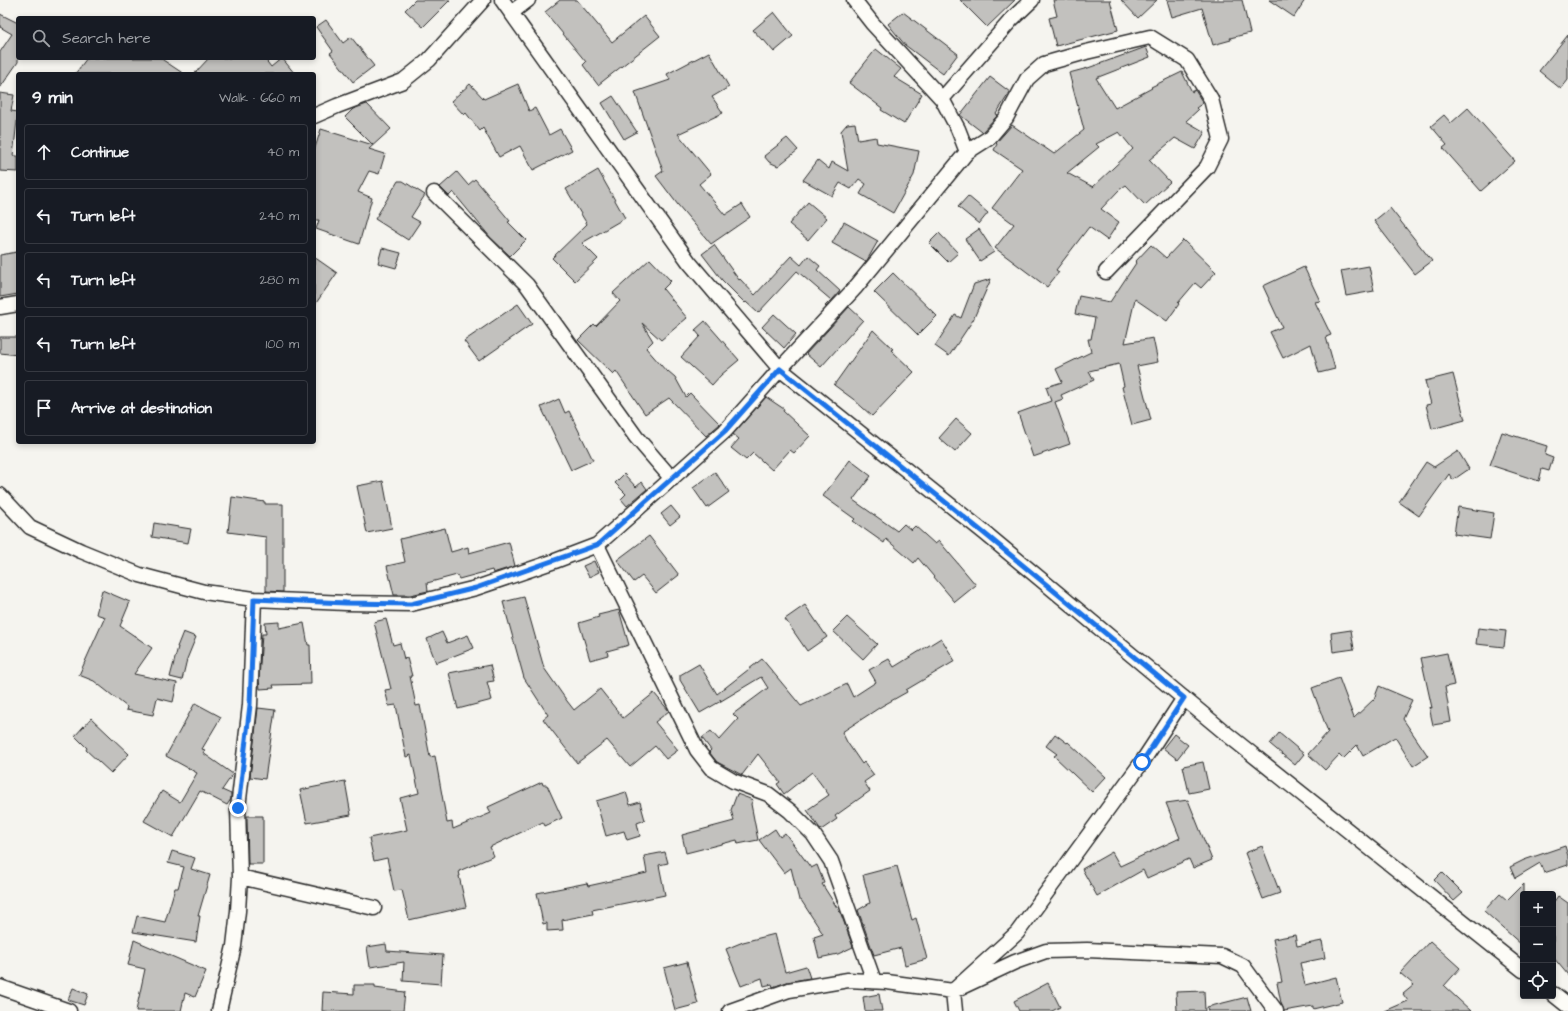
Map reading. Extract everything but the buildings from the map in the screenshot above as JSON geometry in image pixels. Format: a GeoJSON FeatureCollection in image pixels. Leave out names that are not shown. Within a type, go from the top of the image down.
{"type":"FeatureCollection","features":[{"type":"Feature","properties":{"kind":"street"},"geometry":{"type":"LineString","coordinates":[[316,115],[403,80],[429,60],[483,0]]}},
{"type":"Feature","properties":{"kind":"street"},"geometry":{"type":"LineString","coordinates":[[502,0],[689,262],[780,369],[985,534],[1184,698],[1520,968]]}},
{"type":"Feature","properties":{"kind":"street"},"geometry":{"type":"LineString","coordinates":[[511,13],[528,0]]}},
{"type":"Feature","properties":{"kind":"street"},"geometry":{"type":"LineString","coordinates":[[854,0],[942,99],[958,129],[967,152]]}},
{"type":"Feature","properties":{"kind":"street"},"geometry":{"type":"LineString","coordinates":[[942,99],[1012,19],[1032,0]]}},
{"type":"Feature","properties":{"kind":"street"},"geometry":{"type":"LineString","coordinates":[[0,495],[30,527],[81,551],[147,577],[204,592],[254,599],[411,604],[476,588],[597,545],[725,431],[855,288],[967,152],[989,138],[998,128],[1006,118],[1027,79],[1044,64],[1086,52],[1150,37],[1187,60],[1211,100],[1221,139],[1207,167],[1106,272]]}},
{"type":"Feature","properties":{"kind":"street"},"geometry":{"type":"LineString","coordinates":[[434,193],[527,285],[636,437],[672,479]]}},
{"type":"Feature","properties":{"kind":"street"},"geometry":{"type":"LineString","coordinates":[[0,307],[16,304]]}},
{"type":"Feature","properties":{"kind":"street"},"geometry":{"type":"LineString","coordinates":[[597,545],[697,750],[711,768],[732,781],[768,794],[790,811],[813,834],[831,861],[874,981]]}},
{"type":"Feature","properties":{"kind":"street"},"geometry":{"type":"LineString","coordinates":[[219,1011],[234,946],[240,877],[238,808],[250,705],[254,599]]}},
{"type":"Feature","properties":{"kind":"street"},"geometry":{"type":"LineString","coordinates":[[953,991],[1017,932],[1142,762],[1184,698]]}},
{"type":"Feature","properties":{"kind":"street"},"geometry":{"type":"LineString","coordinates":[[240,877],[374,908]]}},
{"type":"Feature","properties":{"kind":"street"},"geometry":{"type":"LineString","coordinates":[[730,1011],[789,990],[848,980],[874,981],[953,991],[1015,962],[1046,951],[1087,950],[1222,956],[1243,966],[1276,1011]]}},
{"type":"Feature","properties":{"kind":"street"},"geometry":{"type":"LineString","coordinates":[[0,987],[69,1011]]}},
{"type":"Feature","properties":{"kind":"street"},"geometry":{"type":"LineString","coordinates":[[953,991],[955,1011]]}},
{"type":"Feature","properties":{"kind":"street"},"geometry":{"type":"LineString","coordinates":[[1556,996],[1568,1006]]}},
{"type":"Feature","properties":{"kind":"route"},"geometry":{"type":"LineString","coordinates":[[238,808],[250,705],[254,599],[411,604],[476,588],[597,545],[725,431],[780,369],[985,534],[1184,698],[1142,762]]}}]}
